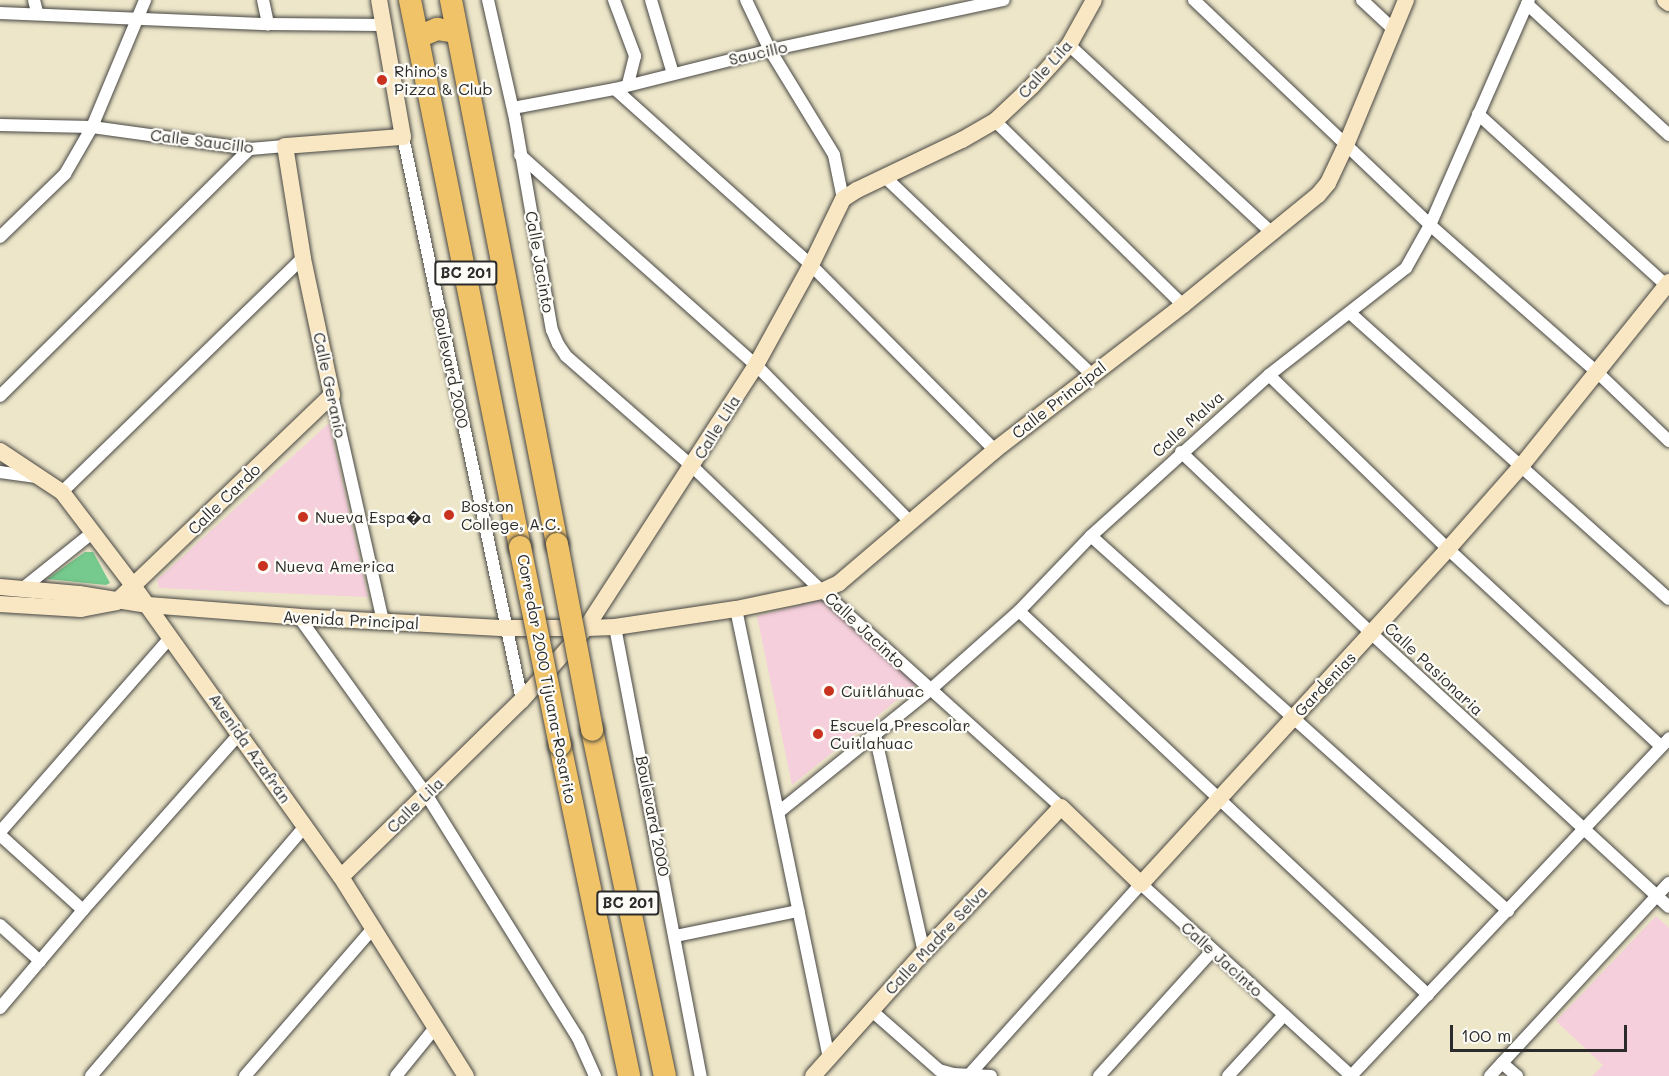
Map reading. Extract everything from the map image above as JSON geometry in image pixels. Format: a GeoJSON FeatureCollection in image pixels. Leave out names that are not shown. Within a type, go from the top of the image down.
{"type":"FeatureCollection","features":[{"type":"Feature","properties":{"kind":"highway","name":"Corredor 2000 Tijuana-Rosarito"},"geometry":{"type":"LineString","coordinates":[[410,0],[628,1076]]}},
{"type":"Feature","properties":{"kind":"highway","name":"Corredor 2000 Tijuana-Rosarito"},"geometry":{"type":"LineString","coordinates":[[450,0],[557,544],[591,730],[664,1076]]}},
{"type":"Feature","properties":{"kind":"highway"},"geometry":{"type":"LineString","coordinates":[[418,37],[437,29],[457,32]]}},
{"type":"Feature","properties":{"kind":"highway"},"geometry":{"type":"LineString","coordinates":[[604,963],[602,1000],[613,1076]]}},
{"type":"Feature","properties":{"kind":"street"},"geometry":{"type":"LineString","coordinates":[[0,237],[65,174],[92,127],[135,19],[145,0]]}},
{"type":"Feature","properties":{"kind":"street"},"geometry":{"type":"LineString","coordinates":[[263,0],[268,24]]}},
{"type":"Feature","properties":{"kind":"street","name":"Boulevard 2000"},"geometry":{"type":"LineString","coordinates":[[379,0],[404,137],[505,628],[522,700]]}},
{"type":"Feature","properties":{"kind":"street","name":"Calle Jacinto"},"geometry":{"type":"LineString","coordinates":[[488,0],[513,108],[552,330],[566,356],[693,467],[822,591],[1061,807],[1212,951],[1351,1076]]}},
{"type":"Feature","properties":{"kind":"street"},"geometry":{"type":"LineString","coordinates":[[614,0],[635,56],[628,85]]}},
{"type":"Feature","properties":{"kind":"street"},"geometry":{"type":"LineString","coordinates":[[651,0],[673,74]]}},
{"type":"Feature","properties":{"kind":"street"},"geometry":{"type":"LineString","coordinates":[[746,0],[770,50],[834,155],[843,199]]}},
{"type":"Feature","properties":{"kind":"street","name":"Saucillo"},"geometry":{"type":"LineString","coordinates":[[513,108],[615,89],[770,50],[1004,0]]}},
{"type":"Feature","properties":{"kind":"street","name":"Calle Lila"},"geometry":{"type":"LineString","coordinates":[[341,877],[522,700],[586,628],[693,467],[756,365],[811,265],[843,199],[962,140],[995,121],[1032,86],[1069,45],[1094,0]]}},
{"type":"Feature","properties":{"kind":"street"},"geometry":{"type":"LineString","coordinates":[[1194,0],[1430,225],[1597,372],[1669,441]]}},
{"type":"Feature","properties":{"kind":"street"},"geometry":{"type":"LineString","coordinates":[[1362,0],[1393,29]]}},
{"type":"Feature","properties":{"kind":"street","name":"Calle Principal"},"geometry":{"type":"LineString","coordinates":[[586,628],[615,627],[736,609],[822,591],[839,583],[994,450],[1183,305],[1318,195],[1328,183],[1346,145],[1406,0]]}},
{"type":"Feature","properties":{"kind":"street"},"geometry":{"type":"LineString","coordinates":[[1665,0],[1669,3]]}},
{"type":"Feature","properties":{"kind":"street"},"geometry":{"type":"LineString","coordinates":[[1528,2],[1669,135]]}},
{"type":"Feature","properties":{"kind":"street","name":"Calle Malva"},"geometry":{"type":"LineString","coordinates":[[780,811],[930,690],[1019,611],[1091,536],[1181,452],[1269,375],[1406,268],[1430,225],[1528,2]]}},
{"type":"Feature","properties":{"kind":"street"},"geometry":{"type":"LineString","coordinates":[[0,13],[36,6],[135,19],[383,25]]}},
{"type":"Feature","properties":{"kind":"street"},"geometry":{"type":"LineString","coordinates":[[1069,45],[1272,233]]}},
{"type":"Feature","properties":{"kind":"street"},"geometry":{"type":"LineString","coordinates":[[615,89],[811,265],[994,450]]}},
{"type":"Feature","properties":{"kind":"street"},"geometry":{"type":"LineString","coordinates":[[1478,114],[1668,285]]}},
{"type":"Feature","properties":{"kind":"street"},"geometry":{"type":"LineString","coordinates":[[995,121],[1183,305]]}},
{"type":"Feature","properties":{"kind":"street","name":"Calle Saucillo"},"geometry":{"type":"LineString","coordinates":[[0,125],[92,127],[250,149],[404,137]]}},
{"type":"Feature","properties":{"kind":"street","name":"Calle Geranio"},"geometry":{"type":"LineString","coordinates":[[285,146],[303,258],[382,622]]}},
{"type":"Feature","properties":{"kind":"street"},"geometry":{"type":"LineString","coordinates":[[0,396],[250,149]]}},
{"type":"Feature","properties":{"kind":"street"},"geometry":{"type":"LineString","coordinates":[[520,154],[756,365],[911,523]]}},
{"type":"Feature","properties":{"kind":"street"},"geometry":{"type":"LineString","coordinates":[[885,177],[1091,374]]}},
{"type":"Feature","properties":{"kind":"street"},"geometry":{"type":"LineString","coordinates":[[62,492],[303,258]]}},
{"type":"Feature","properties":{"kind":"street","name":"Gardenias"},"geometry":{"type":"LineString","coordinates":[[969,1075],[1448,549],[1522,465],[1668,285]]}},
{"type":"Feature","properties":{"kind":"street"},"geometry":{"type":"LineString","coordinates":[[1350,313],[1669,599]]}},
{"type":"Feature","properties":{"kind":"street"},"geometry":{"type":"LineString","coordinates":[[1269,375],[1448,549],[1665,742],[1351,1076]]}},
{"type":"Feature","properties":{"kind":"street","name":"Calle Cardo"},"geometry":{"type":"LineString","coordinates":[[116,602],[332,395]]}},
{"type":"Feature","properties":{"kind":"street","name":"Avenida Azafrán"},"geometry":{"type":"LineString","coordinates":[[0,451],[62,492],[148,605],[341,877],[434,1029],[466,1076]]}},
{"type":"Feature","properties":{"kind":"street","name":"Calle Pasionaria"},"geometry":{"type":"LineString","coordinates":[[1181,452],[1371,634],[1669,907]]}},
{"type":"Feature","properties":{"kind":"street"},"geometry":{"type":"LineString","coordinates":[[0,472],[39,477]]}},
{"type":"Feature","properties":{"kind":"street"},"geometry":{"type":"LineString","coordinates":[[22,589],[92,533]]}},
{"type":"Feature","properties":{"kind":"street"},"geometry":{"type":"LineString","coordinates":[[1091,536],[1295,717],[1508,911]]}},
{"type":"Feature","properties":{"kind":"street","name":"Avenida Principal"},"geometry":{"type":"LineString","coordinates":[[0,587],[79,594],[116,602],[299,617],[505,628],[586,628]]}},
{"type":"Feature","properties":{"kind":"street","name":"Avenida Principal"},"geometry":{"type":"LineString","coordinates":[[0,604],[81,609],[116,602]]}},
{"type":"Feature","properties":{"kind":"street"},"geometry":{"type":"LineString","coordinates":[[736,609],[780,811],[829,1059]]}},
{"type":"Feature","properties":{"kind":"street"},"geometry":{"type":"LineString","coordinates":[[1019,611],[1428,995]]}},
{"type":"Feature","properties":{"kind":"street"},"geometry":{"type":"LineString","coordinates":[[299,617],[426,794],[578,1038],[595,1076]]}},
{"type":"Feature","properties":{"kind":"street","name":"Boulevard 2000"},"geometry":{"type":"LineString","coordinates":[[615,627],[702,1076]]}},
{"type":"Feature","properties":{"kind":"street"},"geometry":{"type":"LineString","coordinates":[[83,909],[0,833],[171,637]]}},
{"type":"Feature","properties":{"kind":"street"},"geometry":{"type":"LineString","coordinates":[[0,1008],[83,909],[240,733]]}},
{"type":"Feature","properties":{"kind":"street"},"geometry":{"type":"LineString","coordinates":[[875,735],[924,952]]}},
{"type":"Feature","properties":{"kind":"street","name":"Calle Madre Selva"},"geometry":{"type":"LineString","coordinates":[[813,1076],[924,952],[1061,807]]}},
{"type":"Feature","properties":{"kind":"street"},"geometry":{"type":"LineString","coordinates":[[91,1076],[305,826]]}},
{"type":"Feature","properties":{"kind":"street"},"geometry":{"type":"LineString","coordinates":[[1490,1076],[1669,883]]}},
{"type":"Feature","properties":{"kind":"street"},"geometry":{"type":"LineString","coordinates":[[676,936],[798,911]]}},
{"type":"Feature","properties":{"kind":"street"},"geometry":{"type":"LineString","coordinates":[[0,925],[40,961]]}},
{"type":"Feature","properties":{"kind":"street"},"geometry":{"type":"LineString","coordinates":[[245,1076],[373,928]]}},
{"type":"Feature","properties":{"kind":"street"},"geometry":{"type":"LineString","coordinates":[[1099,1076],[1212,951]]}},
{"type":"Feature","properties":{"kind":"street"},"geometry":{"type":"LineString","coordinates":[[872,1011],[939,1070],[991,1076]]}},
{"type":"Feature","properties":{"kind":"street"},"geometry":{"type":"LineString","coordinates":[[1228,1076],[1284,1015]]}},
{"type":"Feature","properties":{"kind":"street"},"geometry":{"type":"LineString","coordinates":[[396,1076],[434,1029]]}},
{"type":"Feature","properties":{"kind":"street"},"geometry":{"type":"LineString","coordinates":[[1502,1063],[1517,1076]]}},
{"type":"Feature","properties":{"kind":"shaded area"},"geometry":{"type":"Polygon","coordinates":[[[329,423],[368,597],[159,588],[157,580],[329,423]]]}},
{"type":"Feature","properties":{"kind":"shaded area","name":"Escuela Prescolar Cuitlahuac"},"geometry":{"type":"Polygon","coordinates":[[[821,600],[917,684],[792,785],[757,616],[821,600]]]}},
{"type":"Feature","properties":{"kind":"shaded area"},"geometry":{"type":"Polygon","coordinates":[[[1656,916],[1669,928],[1669,1076],[1592,1076],[1603,1065],[1556,1021],[1656,916]]]}},
{"type":"Feature","properties":{"kind":"green space"},"geometry":{"type":"Polygon","coordinates":[[[85,552],[93,552],[110,583],[106,585],[47,579],[85,552]]]}},
{"type":"Feature","properties":{"kind":"place","name":"Rhino's Pizza & Club"},"geometry":{"type":"Point","coordinates":[382,80]}},
{"type":"Feature","properties":{"kind":"place","name":"Boston College, A.C."},"geometry":{"type":"Point","coordinates":[449,515]}},
{"type":"Feature","properties":{"kind":"place","name":"Nueva Espa�a"},"geometry":{"type":"Point","coordinates":[303,517]}},
{"type":"Feature","properties":{"kind":"place","name":"Nueva America"},"geometry":{"type":"Point","coordinates":[263,566]}},
{"type":"Feature","properties":{"kind":"place","name":"Cuitláhuac"},"geometry":{"type":"Point","coordinates":[829,691]}},
{"type":"Feature","properties":{"kind":"place","name":"Escuela Prescolar Cuitlahuac"},"geometry":{"type":"Point","coordinates":[818,734]}}]}
